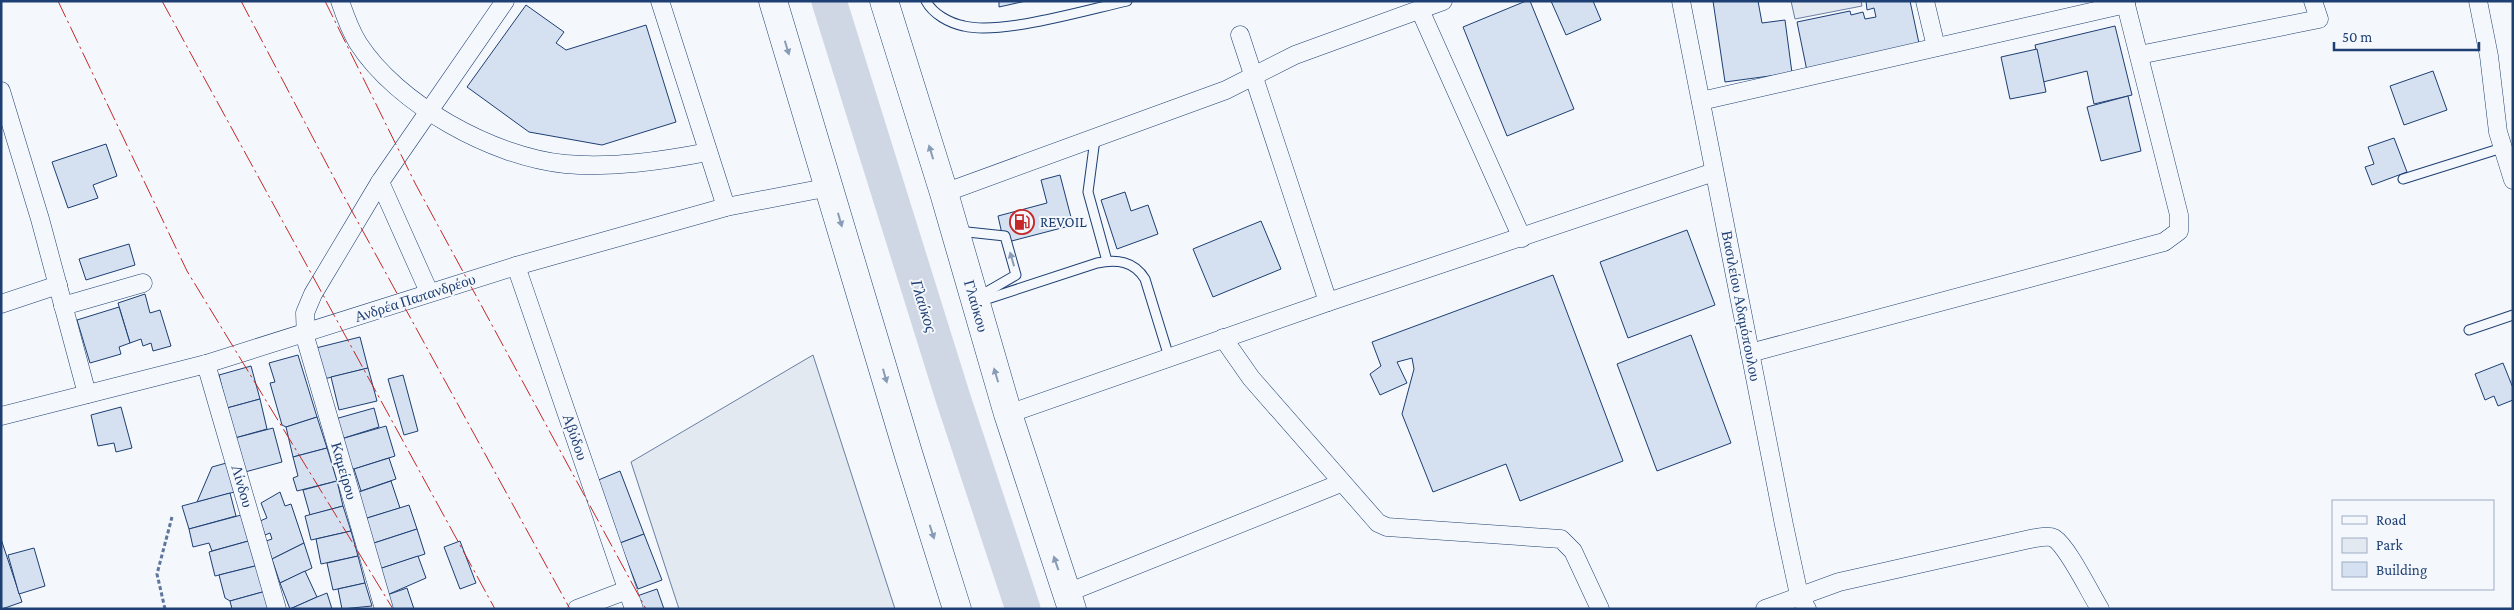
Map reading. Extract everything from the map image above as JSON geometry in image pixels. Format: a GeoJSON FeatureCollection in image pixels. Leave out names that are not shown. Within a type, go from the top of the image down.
{"type":"FeatureCollection","features":[{"type":"Feature","properties":{"kind":"main road"},"geometry":{"type":"LineString","coordinates":[[773,1],[909,456],[957,609]]}},
{"type":"Feature","properties":{"kind":"main road","name":"Γλαύκου"},"geometry":{"type":"LineString","coordinates":[[884,1],[944,193],[1008,414],[1069,601]]}},
{"type":"Feature","properties":{"kind":"street"},"geometry":{"type":"LineString","coordinates":[[340,1],[350,28],[370,59],[395,85],[429,110],[503,149],[545,161],[596,165],[623,164],[708,152]]}},
{"type":"Feature","properties":{"kind":"street","name":"Καμείρου"},"geometry":{"type":"LineString","coordinates":[[384,609],[305,333],[305,313],[308,304],[380,182],[505,1]]}},
{"type":"Feature","properties":{"kind":"street"},"geometry":{"type":"LineString","coordinates":[[660,1],[726,207]]}},
{"type":"Feature","properties":{"kind":"street"},"geometry":{"type":"LineString","coordinates":[[944,193],[1226,90],[1295,55],[1443,1]]}},
{"type":"Feature","properties":{"kind":"street","name":"Βασιλείου Αδαμόπουλου"},"geometry":{"type":"LineString","coordinates":[[1681,1],[1750,354],[1803,602]]}},
{"type":"Feature","properties":{"kind":"street"},"geometry":{"type":"LineString","coordinates":[[1925,1],[1936,46]]}},
{"type":"Feature","properties":{"kind":"street"},"geometry":{"type":"LineString","coordinates":[[2139,55],[2319,19],[2313,1]]}},
{"type":"Feature","properties":{"kind":"street"},"geometry":{"type":"LineString","coordinates":[[2478,1],[2487,40],[2502,148],[2511,174]]}},
{"type":"Feature","properties":{"kind":"street"},"geometry":{"type":"LineString","coordinates":[[1701,101],[2125,2],[2179,215],[2179,231],[2174,237],[2164,242],[1750,354]]}},
{"type":"Feature","properties":{"kind":"street"},"geometry":{"type":"LineString","coordinates":[[1420,10],[1522,238]]}},
{"type":"Feature","properties":{"kind":"street"},"geometry":{"type":"LineString","coordinates":[[1240,35],[1328,302]]}},
{"type":"Feature","properties":{"kind":"street"},"geometry":{"type":"LineString","coordinates":[[1,91],[58,285],[87,394]]}},
{"type":"Feature","properties":{"kind":"street"},"geometry":{"type":"LineString","coordinates":[[1008,414],[1328,302],[1714,172]]}},
{"type":"Feature","properties":{"kind":"street"},"geometry":{"type":"LineString","coordinates":[[380,182],[429,292]]}},
{"type":"Feature","properties":{"kind":"street","name":"Ανδρέα Παπανδρέου"},"geometry":{"type":"LineString","coordinates":[[1,416],[206,364],[429,292],[726,207],[830,187]]}},
{"type":"Feature","properties":{"kind":"street","name":"Αβύδου"},"geometry":{"type":"LineString","coordinates":[[516,266],[634,609]]}},
{"type":"Feature","properties":{"kind":"street"},"geometry":{"type":"LineString","coordinates":[[63,306],[143,283]]}},
{"type":"Feature","properties":{"kind":"street"},"geometry":{"type":"LineString","coordinates":[[1,304],[58,285]]}},
{"type":"Feature","properties":{"kind":"street"},"geometry":{"type":"LineString","coordinates":[[1223,338],[1239,364],[1371,518],[1384,527],[1561,539],[1573,551],[1600,609]]}},
{"type":"Feature","properties":{"kind":"street","name":"Λίνδου"},"geometry":{"type":"LineString","coordinates":[[206,364],[277,609]]}},
{"type":"Feature","properties":{"kind":"street"},"geometry":{"type":"LineString","coordinates":[[1069,601],[1341,483]]}},
{"type":"Feature","properties":{"kind":"street"},"geometry":{"type":"LineString","coordinates":[[1765,609],[1803,602],[1848,580],[2030,539],[2050,537],[2055,539],[2072,561],[2100,609]]}},
{"type":"Feature","properties":{"kind":"street"},"geometry":{"type":"LineString","coordinates":[[577,609],[627,590]]}},
{"type":"Feature","properties":{"kind":"lane"},"geometry":{"type":"LineString","coordinates":[[926,1],[941,17],[956,23],[964,26],[993,27],[1127,1]]}},
{"type":"Feature","properties":{"kind":"lane"},"geometry":{"type":"LineString","coordinates":[[1095,139],[1088,192],[1106,261]]}},
{"type":"Feature","properties":{"kind":"lane"},"geometry":{"type":"LineString","coordinates":[[2402,179],[2502,148]]}},
{"type":"Feature","properties":{"kind":"lane"},"geometry":{"type":"LineString","coordinates":[[954,231],[1005,236],[1016,275],[974,301]]}},
{"type":"Feature","properties":{"kind":"lane"},"geometry":{"type":"LineString","coordinates":[[974,301],[1106,261],[1126,263],[1140,271],[1148,288],[1170,357]]}},
{"type":"Feature","properties":{"kind":"lane"},"geometry":{"type":"LineString","coordinates":[[2469,330],[2513,315]]}},
{"type":"Feature","properties":{"kind":"path"},"geometry":{"type":"LineString","coordinates":[[165,609],[157,574],[172,517]]}},
{"type":"Feature","properties":{"kind":"green space"},"geometry":{"type":"Polygon","coordinates":[[[1791,1],[1861,1],[1862,6],[1795,19],[1791,1]]]}},
{"type":"Feature","properties":{"kind":"green space"},"geometry":{"type":"Polygon","coordinates":[[[813,355],[895,609],[679,609],[631,462],[813,355]]]}},
{"type":"Feature","properties":{"kind":"building"},"geometry":{"type":"Polygon","coordinates":[[[999,1],[1026,1],[999,7],[999,1]]]}},
{"type":"Feature","properties":{"kind":"building"},"geometry":{"type":"Polygon","coordinates":[[[1530,1],[1574,109],[1507,136],[1463,27],[1530,1]]]}},
{"type":"Feature","properties":{"kind":"building"},"geometry":{"type":"Polygon","coordinates":[[[1551,1],[1593,1],[1601,20],[1566,35],[1551,1]]]}},
{"type":"Feature","properties":{"kind":"building"},"geometry":{"type":"Polygon","coordinates":[[[1713,1],[1758,1],[1762,23],[1785,20],[1792,73],[1725,82],[1713,1]]]}},
{"type":"Feature","properties":{"kind":"building"},"geometry":{"type":"Polygon","coordinates":[[[1866,1],[1910,1],[1920,48],[1807,71],[1797,22],[1850,11],[1851,15],[1863,12],[1865,19],[1876,17],[1874,8],[1867,10],[1866,1]]]}},
{"type":"Feature","properties":{"kind":"building"},"geometry":{"type":"Polygon","coordinates":[[[526,5],[564,32],[556,43],[566,50],[646,25],[676,122],[602,145],[529,132],[467,87],[526,5]]]}},
{"type":"Feature","properties":{"kind":"building"},"geometry":{"type":"Polygon","coordinates":[[[2115,26],[2132,95],[2094,104],[2087,71],[2043,82],[2035,45],[2115,26]]]}},
{"type":"Feature","properties":{"kind":"building"},"geometry":{"type":"Polygon","coordinates":[[[2037,49],[2046,92],[2010,99],[2001,57],[2037,49]]]}},
{"type":"Feature","properties":{"kind":"building"},"geometry":{"type":"Polygon","coordinates":[[[2433,71],[2447,110],[2404,125],[2390,86],[2433,71]]]}},
{"type":"Feature","properties":{"kind":"building"},"geometry":{"type":"Polygon","coordinates":[[[2128,96],[2141,151],[2101,161],[2087,107],[2128,96]]]}},
{"type":"Feature","properties":{"kind":"building"},"geometry":{"type":"Polygon","coordinates":[[[2394,138],[2407,172],[2372,185],[2365,167],[2374,164],[2368,147],[2394,138]]]}},
{"type":"Feature","properties":{"kind":"building"},"geometry":{"type":"Polygon","coordinates":[[[106,144],[117,176],[93,185],[98,198],[68,208],[52,162],[106,144]]]}},
{"type":"Feature","properties":{"kind":"building"},"geometry":{"type":"Polygon","coordinates":[[[1060,175],[1073,225],[1004,243],[998,216],[1047,203],[1041,180],[1060,175]]]}},
{"type":"Feature","properties":{"kind":"building"},"geometry":{"type":"Polygon","coordinates":[[[1125,192],[1131,211],[1148,205],[1158,234],[1117,249],[1101,200],[1125,192]]]}},
{"type":"Feature","properties":{"kind":"building"},"geometry":{"type":"Polygon","coordinates":[[[1261,221],[1281,269],[1213,297],[1193,249],[1261,221]]]}},
{"type":"Feature","properties":{"kind":"building"},"geometry":{"type":"Polygon","coordinates":[[[1687,230],[1715,305],[1628,338],[1600,262],[1687,230]]]}},
{"type":"Feature","properties":{"kind":"building"},"geometry":{"type":"Polygon","coordinates":[[[129,244],[135,265],[86,280],[79,259],[129,244]]]}},
{"type":"Feature","properties":{"kind":"building"},"geometry":{"type":"Polygon","coordinates":[[[1553,275],[1623,461],[1520,501],[1506,464],[1433,492],[1402,414],[1414,369],[1412,358],[1397,362],[1407,383],[1380,395],[1370,374],[1381,366],[1372,342],[1553,275]]]}},
{"type":"Feature","properties":{"kind":"building"},"geometry":{"type":"Polygon","coordinates":[[[145,294],[150,313],[160,310],[171,346],[153,351],[151,343],[143,346],[141,339],[130,343],[118,303],[145,294]]]}},
{"type":"Feature","properties":{"kind":"building"},"geometry":{"type":"Polygon","coordinates":[[[119,307],[130,343],[119,347],[121,354],[90,363],[77,320],[119,307]]]}},
{"type":"Feature","properties":{"kind":"building"},"geometry":{"type":"Polygon","coordinates":[[[1691,335],[1731,443],[1657,471],[1617,364],[1691,335]]]}},
{"type":"Feature","properties":{"kind":"building"},"geometry":{"type":"Polygon","coordinates":[[[360,337],[368,368],[324,379],[316,348],[360,337]]]}},
{"type":"Feature","properties":{"kind":"building"},"geometry":{"type":"Polygon","coordinates":[[[298,355],[317,417],[286,427],[282,425],[270,383],[275,382],[269,363],[298,355]]]}},
{"type":"Feature","properties":{"kind":"building"},"geometry":{"type":"Polygon","coordinates":[[[2503,363],[2513,388],[2513,400],[2498,406],[2494,396],[2485,400],[2475,374],[2503,363]]]}},
{"type":"Feature","properties":{"kind":"building"},"geometry":{"type":"Polygon","coordinates":[[[251,366],[260,399],[227,408],[219,375],[251,366]]]}},
{"type":"Feature","properties":{"kind":"building"},"geometry":{"type":"Polygon","coordinates":[[[368,368],[377,401],[339,410],[331,377],[368,368]]]}},
{"type":"Feature","properties":{"kind":"building"},"geometry":{"type":"Polygon","coordinates":[[[403,375],[418,431],[404,435],[388,379],[403,375]]]}},
{"type":"Feature","properties":{"kind":"building"},"geometry":{"type":"Polygon","coordinates":[[[260,399],[267,429],[235,438],[227,408],[260,399]]]}},
{"type":"Feature","properties":{"kind":"building"},"geometry":{"type":"Polygon","coordinates":[[[121,407],[132,448],[116,452],[114,443],[98,446],[91,415],[121,407]]]}},
{"type":"Feature","properties":{"kind":"building"},"geometry":{"type":"Polygon","coordinates":[[[374,408],[379,427],[341,439],[335,419],[374,408]]]}},
{"type":"Feature","properties":{"kind":"building"},"geometry":{"type":"Polygon","coordinates":[[[317,417],[327,448],[293,457],[286,427],[317,417]]]}},
{"type":"Feature","properties":{"kind":"building"},"geometry":{"type":"Polygon","coordinates":[[[386,426],[395,456],[354,469],[349,467],[341,439],[386,426]]]}},
{"type":"Feature","properties":{"kind":"building"},"geometry":{"type":"Polygon","coordinates":[[[273,428],[282,462],[245,472],[235,438],[273,428]]]}},
{"type":"Feature","properties":{"kind":"building"},"geometry":{"type":"Polygon","coordinates":[[[327,448],[337,481],[297,491],[293,478],[298,476],[293,457],[327,448]]]}},
{"type":"Feature","properties":{"kind":"building"},"geometry":{"type":"Polygon","coordinates":[[[389,458],[396,479],[361,491],[354,469],[389,458]]]}},
{"type":"Feature","properties":{"kind":"building"},"geometry":{"type":"Polygon","coordinates":[[[230,462],[238,491],[197,502],[212,467],[230,462]]]}},
{"type":"Feature","properties":{"kind":"building"},"geometry":{"type":"Polygon","coordinates":[[[620,471],[644,534],[620,543],[596,481],[620,471]]]}},
{"type":"Feature","properties":{"kind":"building"},"geometry":{"type":"Polygon","coordinates":[[[337,481],[343,506],[310,515],[303,490],[337,481]]]}},
{"type":"Feature","properties":{"kind":"building"},"geometry":{"type":"Polygon","coordinates":[[[391,481],[400,508],[364,519],[356,493],[391,481]]]}},
{"type":"Feature","properties":{"kind":"building"},"geometry":{"type":"Polygon","coordinates":[[[280,492],[285,506],[291,504],[304,543],[272,559],[266,541],[272,539],[270,533],[265,535],[260,521],[267,518],[261,503],[280,492]]]}},
{"type":"Feature","properties":{"kind":"building"},"geometry":{"type":"Polygon","coordinates":[[[230,493],[236,516],[189,529],[182,506],[230,493]]]}},
{"type":"Feature","properties":{"kind":"building"},"geometry":{"type":"Polygon","coordinates":[[[409,505],[417,529],[371,544],[364,519],[409,505]]]}},
{"type":"Feature","properties":{"kind":"building"},"geometry":{"type":"Polygon","coordinates":[[[343,506],[351,531],[311,540],[305,516],[343,506]]]}},
{"type":"Feature","properties":{"kind":"building"},"geometry":{"type":"Polygon","coordinates":[[[245,514],[252,540],[212,551],[209,543],[193,547],[189,529],[245,514]]]}},
{"type":"Feature","properties":{"kind":"building"},"geometry":{"type":"Polygon","coordinates":[[[417,529],[425,554],[379,569],[371,544],[417,529]]]}},
{"type":"Feature","properties":{"kind":"building"},"geometry":{"type":"Polygon","coordinates":[[[351,531],[358,556],[321,564],[316,539],[351,531]]]}},
{"type":"Feature","properties":{"kind":"building"},"geometry":{"type":"Polygon","coordinates":[[[644,534],[662,580],[638,589],[620,543],[644,534]]]}},
{"type":"Feature","properties":{"kind":"building"},"geometry":{"type":"Polygon","coordinates":[[[1,539],[22,602],[2,609],[1,609],[1,539]]]}},
{"type":"Feature","properties":{"kind":"building"},"geometry":{"type":"Polygon","coordinates":[[[252,540],[259,565],[215,576],[209,552],[252,540]]]}},
{"type":"Feature","properties":{"kind":"building"},"geometry":{"type":"Polygon","coordinates":[[[460,541],[476,583],[460,589],[444,547],[460,541]]]}},
{"type":"Feature","properties":{"kind":"building"},"geometry":{"type":"Polygon","coordinates":[[[304,543],[312,568],[280,583],[272,559],[304,543]]]}},
{"type":"Feature","properties":{"kind":"building"},"geometry":{"type":"Polygon","coordinates":[[[34,548],[45,586],[19,594],[8,555],[34,548]]]}},
{"type":"Feature","properties":{"kind":"building"},"geometry":{"type":"Polygon","coordinates":[[[358,556],[365,583],[333,590],[327,563],[358,556]]]}},
{"type":"Feature","properties":{"kind":"building"},"geometry":{"type":"Polygon","coordinates":[[[418,556],[426,578],[387,595],[379,569],[418,556]]]}},
{"type":"Feature","properties":{"kind":"building"},"geometry":{"type":"Polygon","coordinates":[[[259,565],[266,591],[230,601],[225,598],[219,575],[259,565]]]}},
{"type":"Feature","properties":{"kind":"building"},"geometry":{"type":"Polygon","coordinates":[[[305,571],[317,597],[290,609],[280,583],[305,571]]]}},
{"type":"Feature","properties":{"kind":"building"},"geometry":{"type":"Polygon","coordinates":[[[365,583],[372,606],[342,609],[338,589],[365,583]]]}},
{"type":"Feature","properties":{"kind":"building"},"geometry":{"type":"Polygon","coordinates":[[[407,588],[414,609],[391,609],[387,595],[407,588]]]}},
{"type":"Feature","properties":{"kind":"building"},"geometry":{"type":"Polygon","coordinates":[[[657,589],[664,609],[641,609],[637,596],[657,589]]]}},
{"type":"Feature","properties":{"kind":"building"},"geometry":{"type":"Polygon","coordinates":[[[266,591],[271,609],[232,609],[230,601],[266,591]]]}},
{"type":"Feature","properties":{"kind":"building"},"geometry":{"type":"Polygon","coordinates":[[[327,593],[332,609],[290,609],[317,597],[327,593]]]}},
{"type":"Feature","properties":{"kind":"waterway","name":"Γλαύκος"},"geometry":{"type":"LineString","coordinates":[[829,1],[953,398],[1023,609]]}},
{"type":"Feature","properties":{"kind":"power"},"geometry":{"type":"LineString","coordinates":[[58,1],[187,271],[393,609]]}},
{"type":"Feature","properties":{"kind":"power"},"geometry":{"type":"LineString","coordinates":[[162,1],[495,609]]}},
{"type":"Feature","properties":{"kind":"power"},"geometry":{"type":"LineString","coordinates":[[241,1],[342,193],[570,609]]}},
{"type":"Feature","properties":{"kind":"power"},"geometry":{"type":"LineString","coordinates":[[325,1],[416,185],[646,609]]}},
{"type":"Feature","properties":{"kind":"place","name":"REVOIL"},"geometry":{"type":"Point","coordinates":[1022,222]}}]}
